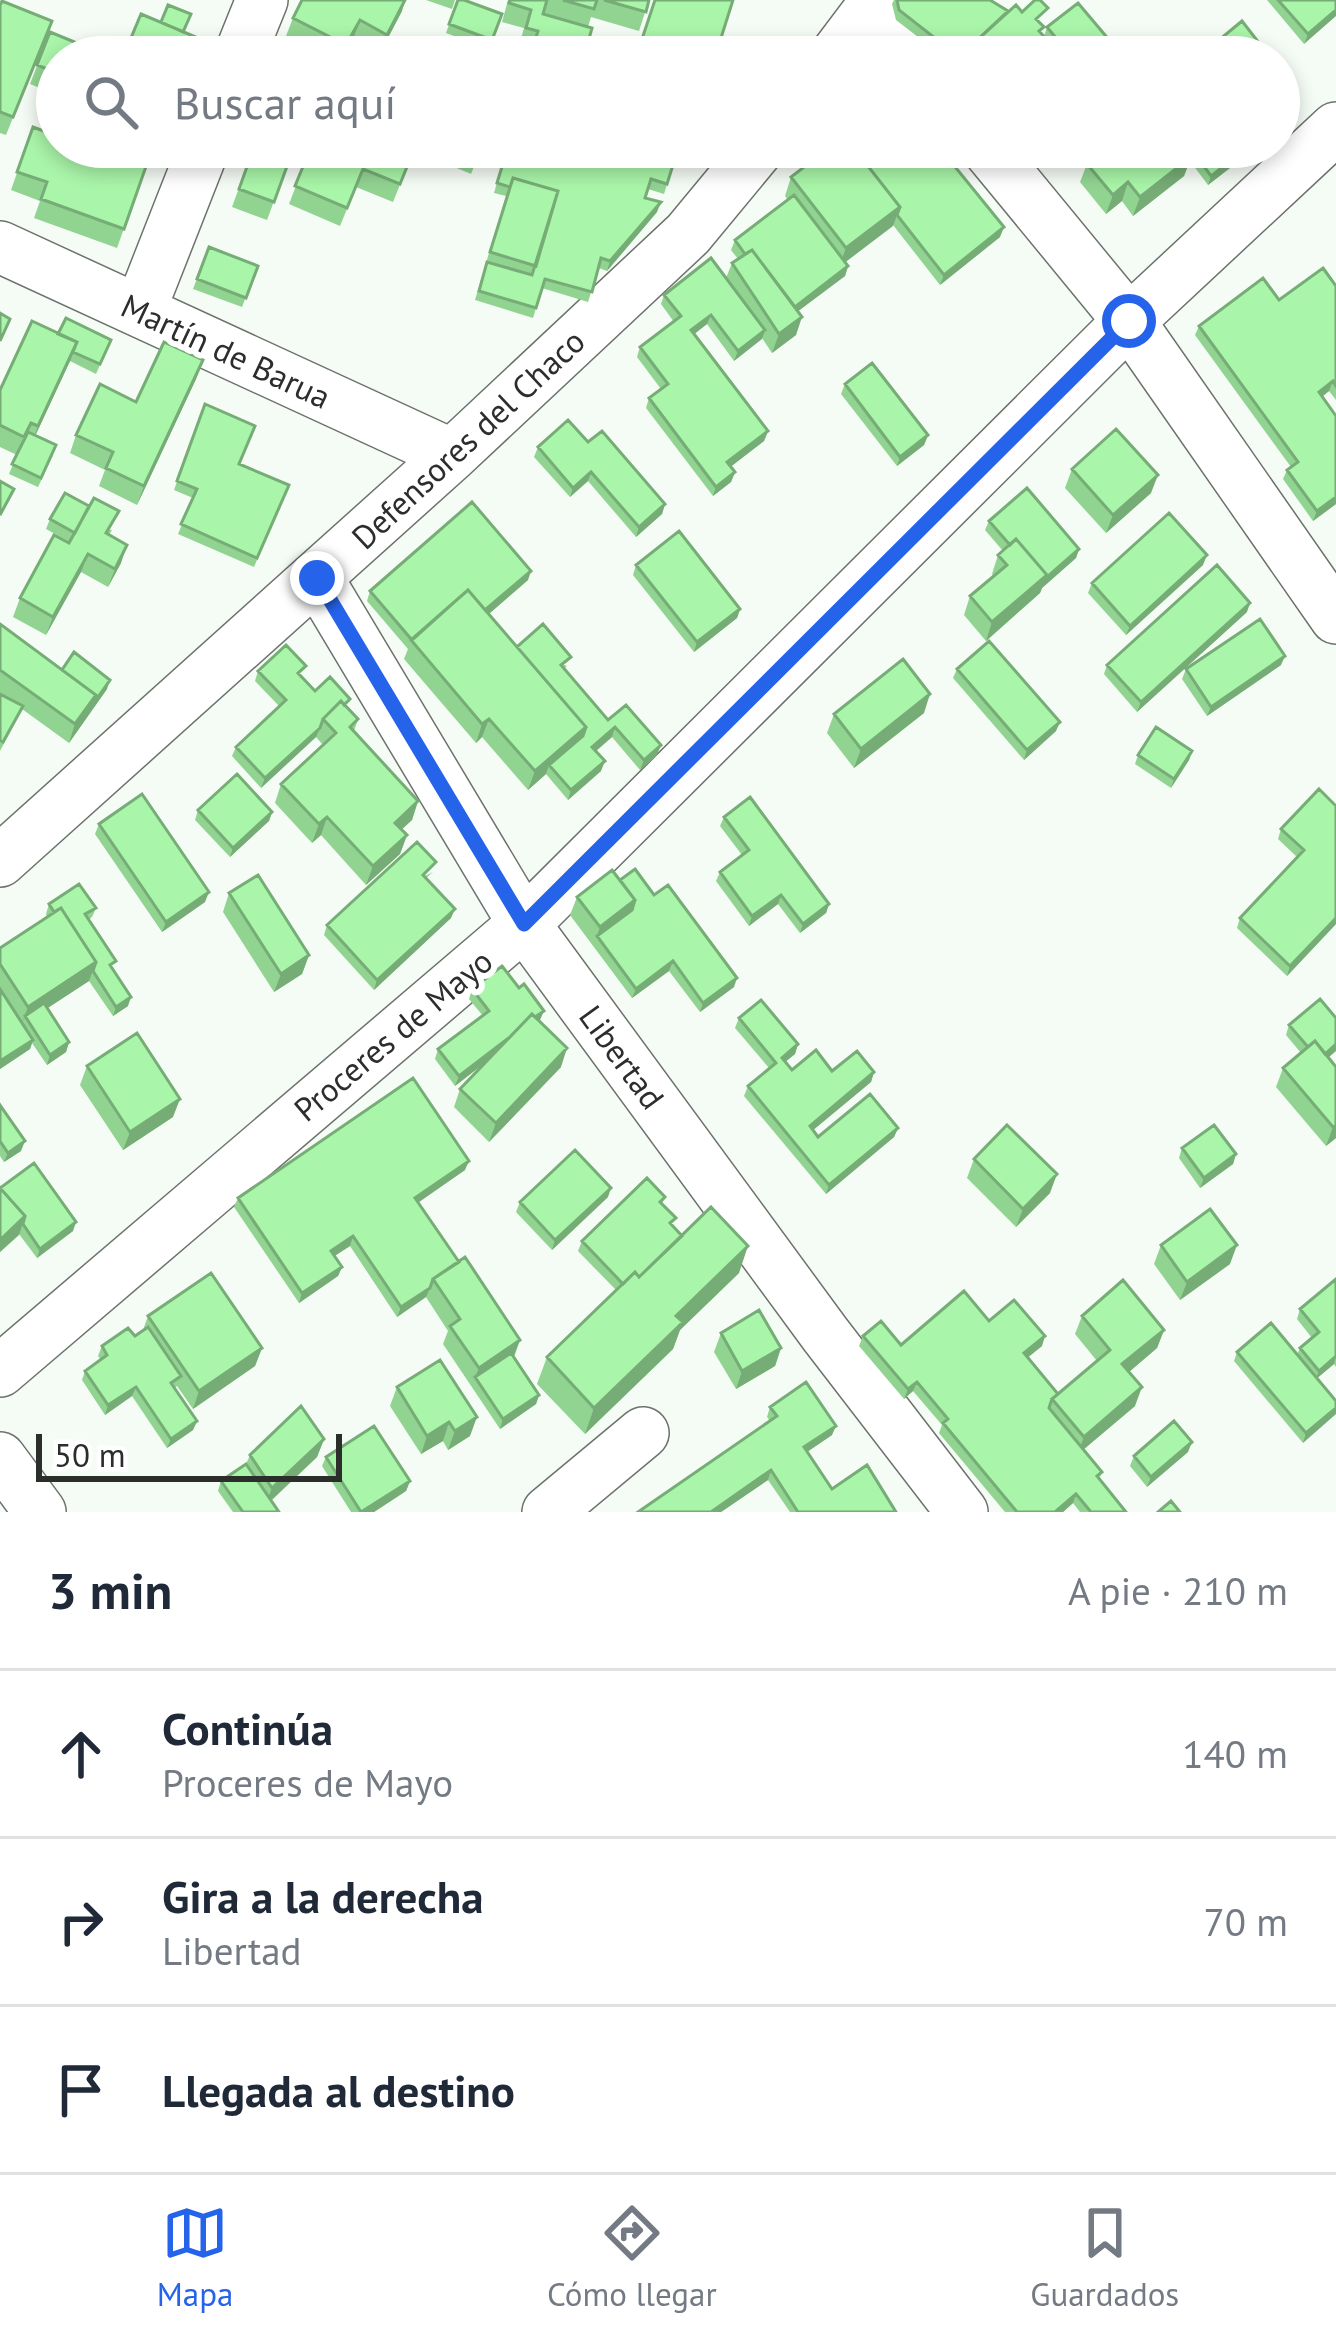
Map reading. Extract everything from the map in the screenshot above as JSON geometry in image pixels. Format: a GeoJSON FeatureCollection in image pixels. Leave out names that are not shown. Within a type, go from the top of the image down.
{"type":"FeatureCollection","features":[{"type":"Feature","properties":{"kind":"street"},"geometry":{"type":"LineString","coordinates":[[247,36],[262,0]]}},
{"type":"Feature","properties":{"kind":"street"},"geometry":{"type":"LineString","coordinates":[[851,36],[875,5],[897,36]]}},
{"type":"Feature","properties":{"kind":"street","name":"Proceres de Mayo"},"geometry":{"type":"LineString","coordinates":[[1300,162],[1336,128]]}},
{"type":"Feature","properties":{"kind":"street"},"geometry":{"type":"LineString","coordinates":[[140,310],[196,168]]}},
{"type":"Feature","properties":{"kind":"street","name":"Defensores del Chaco"},"geometry":{"type":"LineString","coordinates":[[0,861],[452,455],[688,234],[743,168]]}},
{"type":"Feature","properties":{"kind":"street"},"geometry":{"type":"LineString","coordinates":[[1003,168],[1129,321],[1336,618]]}},
{"type":"Feature","properties":{"kind":"street","name":"Proceres de Mayo"},"geometry":{"type":"LineString","coordinates":[[0,1371],[524,924],[1129,321],[1293,168]]}},
{"type":"Feature","properties":{"kind":"street","name":"Martín de Barua"},"geometry":{"type":"LineString","coordinates":[[0,247],[452,455]]}},
{"type":"Feature","properties":{"kind":"street","name":"Libertad"},"geometry":{"type":"LineString","coordinates":[[317,578],[524,924],[962,1512]]}},
{"type":"Feature","properties":{"kind":"street"},"geometry":{"type":"LineString","coordinates":[[548,1512],[643,1433]]}},
{"type":"Feature","properties":{"kind":"street"},"geometry":{"type":"LineString","coordinates":[[0,1458],[40,1512]]}},
{"type":"Feature","properties":{"kind":"building"},"geometry":{"type":"Polygon","coordinates":[[[302,0],[405,0],[387,35],[360,20],[351,36],[328,36],[293,18],[302,0]]]}},
{"type":"Feature","properties":{"kind":"building"},"geometry":{"type":"Polygon","coordinates":[[[458,0],[502,14],[494,36],[449,24],[458,0]]]}},
{"type":"Feature","properties":{"kind":"building"},"geometry":{"type":"Polygon","coordinates":[[[547,0],[543,14],[592,28],[590,36],[536,36],[538,31],[526,28],[531,10],[509,3],[547,0]]]}},
{"type":"Feature","properties":{"kind":"building"},"geometry":{"type":"Polygon","coordinates":[[[563,0],[597,0],[594,9],[563,0]]]}},
{"type":"Feature","properties":{"kind":"building"},"geometry":{"type":"Polygon","coordinates":[[[604,0],[649,0],[646,12],[604,0]]]}},
{"type":"Feature","properties":{"kind":"building"},"geometry":{"type":"Polygon","coordinates":[[[655,0],[733,0],[722,36],[643,36],[655,0]]]}},
{"type":"Feature","properties":{"kind":"building"},"geometry":{"type":"Polygon","coordinates":[[[897,0],[990,0],[1008,11],[981,36],[932,36],[899,10],[897,0]]]}},
{"type":"Feature","properties":{"kind":"building"},"geometry":{"type":"Polygon","coordinates":[[[1035,0],[1048,8],[1036,19],[1044,27],[1039,31],[1044,36],[982,36],[1016,5],[1022,12],[1035,0]]]}},
{"type":"Feature","properties":{"kind":"building"},"geometry":{"type":"Polygon","coordinates":[[[1278,0],[1336,0],[1336,10],[1308,34],[1278,0]]]}},
{"type":"Feature","properties":{"kind":"building"},"geometry":{"type":"Polygon","coordinates":[[[2,1],[52,21],[46,36],[36,36],[36,60],[13,117],[0,112],[2,1]]]}},
{"type":"Feature","properties":{"kind":"building"},"geometry":{"type":"Polygon","coordinates":[[[1078,3],[1106,36],[1054,36],[1047,27],[1078,3]]]}},
{"type":"Feature","properties":{"kind":"building"},"geometry":{"type":"Polygon","coordinates":[[[168,5],[191,14],[183,32],[161,22],[168,5]]]}},
{"type":"Feature","properties":{"kind":"building"},"geometry":{"type":"Polygon","coordinates":[[[141,14],[193,36],[132,36],[141,14]]]}},
{"type":"Feature","properties":{"kind":"building"},"geometry":{"type":"Polygon","coordinates":[[[1242,21],[1254,36],[1224,36],[1242,21]]]}},
{"type":"Feature","properties":{"kind":"building"},"geometry":{"type":"Polygon","coordinates":[[[33,127],[36,168],[145,168],[124,229],[41,199],[47,182],[17,172],[33,127]]]}},
{"type":"Feature","properties":{"kind":"building"},"geometry":{"type":"Polygon","coordinates":[[[246,168],[286,168],[274,202],[239,189],[246,168]]]}},
{"type":"Feature","properties":{"kind":"building"},"geometry":{"type":"Polygon","coordinates":[[[302,168],[406,168],[400,184],[363,169],[347,208],[295,186],[302,168]]]}},
{"type":"Feature","properties":{"kind":"building"},"geometry":{"type":"Polygon","coordinates":[[[502,168],[672,168],[667,184],[651,179],[645,198],[661,202],[610,261],[601,258],[592,292],[545,279],[536,308],[479,291],[487,262],[532,275],[558,191],[513,178],[510,187],[497,183],[502,168]]]}},
{"type":"Feature","properties":{"kind":"building"},"geometry":{"type":"Polygon","coordinates":[[[803,168],[869,168],[900,207],[846,248],[791,177],[803,168]]]}},
{"type":"Feature","properties":{"kind":"building"},"geometry":{"type":"Polygon","coordinates":[[[869,168],[956,168],[1004,227],[944,275],[897,215],[900,207],[869,168]]]}},
{"type":"Feature","properties":{"kind":"building"},"geometry":{"type":"Polygon","coordinates":[[[1090,168],[1177,168],[1140,197],[1128,182],[1113,195],[1090,168]]]}},
{"type":"Feature","properties":{"kind":"building"},"geometry":{"type":"Polygon","coordinates":[[[513,178],[558,191],[536,266],[490,252],[513,178]]]}},
{"type":"Feature","properties":{"kind":"building"},"geometry":{"type":"Polygon","coordinates":[[[794,195],[848,266],[795,307],[752,250],[745,254],[735,240],[794,195]]]}},
{"type":"Feature","properties":{"kind":"building"},"geometry":{"type":"Polygon","coordinates":[[[209,247],[258,266],[246,298],[197,279],[209,247]]]}},
{"type":"Feature","properties":{"kind":"building"},"geometry":{"type":"Polygon","coordinates":[[[752,250],[802,317],[779,334],[732,263],[752,250]]]}},
{"type":"Feature","properties":{"kind":"building"},"geometry":{"type":"Polygon","coordinates":[[[711,258],[765,330],[738,351],[711,315],[691,330],[768,431],[727,462],[735,472],[716,487],[649,398],[668,384],[640,347],[681,316],[664,295],[711,258]]]}},
{"type":"Feature","properties":{"kind":"building"},"geometry":{"type":"Polygon","coordinates":[[[1323,268],[1336,286],[1336,386],[1333,381],[1319,392],[1336,416],[1336,497],[1317,511],[1287,470],[1298,462],[1199,326],[1263,278],[1279,300],[1323,268]]]}},
{"type":"Feature","properties":{"kind":"building"},"geometry":{"type":"Polygon","coordinates":[[[0,313],[10,319],[0,341],[0,313]]]}},
{"type":"Feature","properties":{"kind":"building"},"geometry":{"type":"Polygon","coordinates":[[[66,318],[111,340],[100,364],[73,352],[77,342],[58,334],[66,318]]]}},
{"type":"Feature","properties":{"kind":"building"},"geometry":{"type":"Polygon","coordinates":[[[32,321],[77,342],[38,426],[31,423],[24,437],[0,425],[0,390],[32,321]]]}},
{"type":"Feature","properties":{"kind":"building"},"geometry":{"type":"Polygon","coordinates":[[[164,342],[203,360],[144,486],[106,468],[113,452],[76,435],[100,384],[136,402],[164,342]]]}},
{"type":"Feature","properties":{"kind":"building"},"geometry":{"type":"Polygon","coordinates":[[[872,363],[928,435],[900,457],[845,384],[872,363]]]}},
{"type":"Feature","properties":{"kind":"building"},"geometry":{"type":"Polygon","coordinates":[[[205,404],[255,426],[239,464],[289,485],[257,558],[181,524],[197,489],[177,481],[205,404]]]}},
{"type":"Feature","properties":{"kind":"building"},"geometry":{"type":"Polygon","coordinates":[[[568,420],[588,442],[602,431],[665,504],[639,527],[591,472],[573,488],[538,447],[568,420]]]}},
{"type":"Feature","properties":{"kind":"building"},"geometry":{"type":"Polygon","coordinates":[[[1116,429],[1158,475],[1113,515],[1072,469],[1116,429]]]}},
{"type":"Feature","properties":{"kind":"building"},"geometry":{"type":"Polygon","coordinates":[[[28,432],[56,445],[41,478],[12,464],[28,432]]]}},
{"type":"Feature","properties":{"kind":"building"},"geometry":{"type":"Polygon","coordinates":[[[0,481],[14,489],[0,515],[0,481]]]}},
{"type":"Feature","properties":{"kind":"building"},"geometry":{"type":"Polygon","coordinates":[[[1027,488],[1079,549],[1046,578],[1016,539],[1010,545],[989,521],[1027,488]]]}},
{"type":"Feature","properties":{"kind":"building"},"geometry":{"type":"Polygon","coordinates":[[[65,493],[89,506],[75,533],[50,519],[65,493]]]}},
{"type":"Feature","properties":{"kind":"building"},"geometry":{"type":"Polygon","coordinates":[[[94,498],[119,511],[106,533],[127,545],[115,569],[88,554],[53,617],[20,598],[54,535],[69,543],[94,498]]]}},
{"type":"Feature","properties":{"kind":"building"},"geometry":{"type":"Polygon","coordinates":[[[472,502],[531,571],[485,610],[468,590],[412,640],[370,591],[472,502]]]}},
{"type":"Feature","properties":{"kind":"building"},"geometry":{"type":"Polygon","coordinates":[[[1169,513],[1207,555],[1130,626],[1092,583],[1169,513]]]}},
{"type":"Feature","properties":{"kind":"building"},"geometry":{"type":"Polygon","coordinates":[[[679,531],[740,609],[697,642],[636,565],[679,531]]]}},
{"type":"Feature","properties":{"kind":"building"},"geometry":{"type":"Polygon","coordinates":[[[1016,539],[1047,575],[992,622],[970,596],[1007,565],[998,555],[1016,539]]]}},
{"type":"Feature","properties":{"kind":"building"},"geometry":{"type":"Polygon","coordinates":[[[1217,565],[1250,603],[1141,702],[1107,665],[1217,565]]]}},
{"type":"Feature","properties":{"kind":"building"},"geometry":{"type":"Polygon","coordinates":[[[468,590],[586,727],[535,771],[489,719],[482,724],[411,640],[468,590]]]}},
{"type":"Feature","properties":{"kind":"building"},"geometry":{"type":"Polygon","coordinates":[[[1260,619],[1285,656],[1211,707],[1186,669],[1260,619]]]}},
{"type":"Feature","properties":{"kind":"building"},"geometry":{"type":"Polygon","coordinates":[[[0,624],[96,695],[75,724],[0,670],[0,624]]]}},
{"type":"Feature","properties":{"kind":"building"},"geometry":{"type":"Polygon","coordinates":[[[543,624],[571,657],[561,665],[608,720],[626,705],[661,745],[644,760],[615,727],[592,747],[605,761],[571,790],[549,765],[583,736],[586,727],[517,647],[543,624]]]}},
{"type":"Feature","properties":{"kind":"building"},"geometry":{"type":"Polygon","coordinates":[[[989,641],[1060,722],[1027,750],[957,669],[989,641]]]}},
{"type":"Feature","properties":{"kind":"building"},"geometry":{"type":"Polygon","coordinates":[[[286,645],[306,666],[298,673],[315,691],[330,677],[350,699],[344,705],[341,701],[320,728],[265,778],[236,747],[286,700],[258,671],[286,645]]]}},
{"type":"Feature","properties":{"kind":"building"},"geometry":{"type":"Polygon","coordinates":[[[74,652],[110,680],[93,704],[96,695],[62,670],[74,652]]]}},
{"type":"Feature","properties":{"kind":"building"},"geometry":{"type":"Polygon","coordinates":[[[903,659],[930,694],[861,749],[834,714],[903,659]]]}},
{"type":"Feature","properties":{"kind":"building"},"geometry":{"type":"Polygon","coordinates":[[[0,694],[23,706],[3,742],[0,740],[0,694]]]}},
{"type":"Feature","properties":{"kind":"building"},"geometry":{"type":"Polygon","coordinates":[[[341,701],[358,719],[350,727],[418,801],[395,823],[407,835],[373,866],[327,817],[319,824],[281,784],[336,733],[323,719],[341,701]]]}},
{"type":"Feature","properties":{"kind":"building"},"geometry":{"type":"Polygon","coordinates":[[[1156,727],[1192,751],[1174,779],[1138,755],[1156,727]]]}},
{"type":"Feature","properties":{"kind":"building"},"geometry":{"type":"Polygon","coordinates":[[[237,774],[272,812],[233,848],[198,810],[237,774]]]}},
{"type":"Feature","properties":{"kind":"building"},"geometry":{"type":"Polygon","coordinates":[[[1319,789],[1336,806],[1336,918],[1290,966],[1240,918],[1304,850],[1281,829],[1319,789]]]}},
{"type":"Feature","properties":{"kind":"building"},"geometry":{"type":"Polygon","coordinates":[[[142,794],[209,892],[166,922],[99,824],[142,794]]]}},
{"type":"Feature","properties":{"kind":"building"},"geometry":{"type":"Polygon","coordinates":[[[750,797],[829,904],[803,924],[781,895],[752,916],[720,872],[749,850],[724,817],[750,797]]]}},
{"type":"Feature","properties":{"kind":"building"},"geometry":{"type":"Polygon","coordinates":[[[417,842],[436,862],[423,875],[455,909],[377,980],[327,925],[417,842]]]}},
{"type":"Feature","properties":{"kind":"building"},"geometry":{"type":"Polygon","coordinates":[[[635,869],[654,895],[668,885],[737,978],[703,1003],[673,961],[636,989],[597,936],[632,910],[635,900],[620,880],[635,869]]]}},
{"type":"Feature","properties":{"kind":"building"},"geometry":{"type":"Polygon","coordinates":[[[612,870],[635,900],[600,927],[577,897],[612,870]]]}},
{"type":"Feature","properties":{"kind":"building"},"geometry":{"type":"Polygon","coordinates":[[[258,875],[309,955],[281,974],[229,893],[258,875]]]}},
{"type":"Feature","properties":{"kind":"building"},"geometry":{"type":"Polygon","coordinates":[[[79,884],[96,908],[85,914],[116,961],[110,965],[131,997],[116,1007],[93,971],[96,962],[61,908],[54,912],[49,904],[79,884]]]}},
{"type":"Feature","properties":{"kind":"building"},"geometry":{"type":"Polygon","coordinates":[[[61,908],[96,962],[28,1007],[0,964],[0,948],[61,908]]]}},
{"type":"Feature","properties":{"kind":"building"},"geometry":{"type":"Polygon","coordinates":[[[502,966],[519,988],[524,984],[544,1011],[535,1017],[532,1014],[459,1076],[438,1049],[489,1011],[472,989],[502,966]]]}},
{"type":"Feature","properties":{"kind":"building"},"geometry":{"type":"Polygon","coordinates":[[[0,989],[33,1040],[0,1061],[0,989]]]}},
{"type":"Feature","properties":{"kind":"building"},"geometry":{"type":"Polygon","coordinates":[[[1320,999],[1336,1018],[1336,1044],[1325,1054],[1315,1041],[1308,1047],[1289,1025],[1320,999]]]}},
{"type":"Feature","properties":{"kind":"building"},"geometry":{"type":"Polygon","coordinates":[[[761,1000],[798,1044],[782,1058],[792,1070],[816,1050],[832,1071],[857,1051],[874,1072],[810,1126],[818,1137],[870,1094],[898,1128],[829,1185],[748,1086],[776,1063],[739,1018],[761,1000]]]}},
{"type":"Feature","properties":{"kind":"building"},"geometry":{"type":"Polygon","coordinates":[[[44,1003],[69,1042],[50,1055],[25,1016],[44,1003]]]}},
{"type":"Feature","properties":{"kind":"building"},"geometry":{"type":"Polygon","coordinates":[[[532,1014],[567,1048],[496,1123],[460,1089],[532,1014]]]}},
{"type":"Feature","properties":{"kind":"building"},"geometry":{"type":"Polygon","coordinates":[[[137,1033],[180,1099],[130,1132],[87,1066],[137,1033]]]}},
{"type":"Feature","properties":{"kind":"building"},"geometry":{"type":"Polygon","coordinates":[[[1315,1041],[1336,1067],[1333,1127],[1283,1068],[1315,1041]]]}},
{"type":"Feature","properties":{"kind":"building"},"geometry":{"type":"Polygon","coordinates":[[[413,1078],[469,1161],[415,1198],[459,1262],[401,1307],[353,1236],[331,1251],[342,1267],[302,1293],[238,1198],[413,1078]]]}},
{"type":"Feature","properties":{"kind":"building"},"geometry":{"type":"Polygon","coordinates":[[[0,1105],[25,1141],[8,1153],[0,1141],[0,1105]]]}},
{"type":"Feature","properties":{"kind":"building"},"geometry":{"type":"Polygon","coordinates":[[[1007,1125],[1057,1174],[1023,1209],[974,1159],[1007,1125]]]}},
{"type":"Feature","properties":{"kind":"building"},"geometry":{"type":"Polygon","coordinates":[[[1214,1125],[1236,1154],[1204,1178],[1182,1148],[1214,1125]]]}},
{"type":"Feature","properties":{"kind":"building"},"geometry":{"type":"Polygon","coordinates":[[[575,1150],[611,1188],[555,1240],[520,1202],[575,1150]]]}},
{"type":"Feature","properties":{"kind":"building"},"geometry":{"type":"Polygon","coordinates":[[[34,1163],[76,1222],[40,1249],[23,1224],[25,1216],[0,1188],[34,1163]]]}},
{"type":"Feature","properties":{"kind":"building"},"geometry":{"type":"Polygon","coordinates":[[[647,1178],[665,1197],[660,1202],[676,1218],[670,1223],[682,1236],[639,1277],[635,1272],[623,1284],[582,1241],[647,1178]]]}},
{"type":"Feature","properties":{"kind":"building"},"geometry":{"type":"Polygon","coordinates":[[[0,1188],[25,1216],[0,1240],[0,1188]]]}},
{"type":"Feature","properties":{"kind":"building"},"geometry":{"type":"Polygon","coordinates":[[[711,1207],[748,1246],[676,1316],[683,1322],[594,1408],[547,1357],[711,1207]]]}},
{"type":"Feature","properties":{"kind":"building"},"geometry":{"type":"Polygon","coordinates":[[[1210,1209],[1237,1245],[1187,1282],[1161,1245],[1210,1209]]]}},
{"type":"Feature","properties":{"kind":"building"},"geometry":{"type":"Polygon","coordinates":[[[465,1257],[520,1340],[479,1368],[450,1326],[460,1319],[433,1279],[465,1257]]]}},
{"type":"Feature","properties":{"kind":"building"},"geometry":{"type":"Polygon","coordinates":[[[211,1273],[262,1348],[199,1391],[148,1316],[211,1273]]]}},
{"type":"Feature","properties":{"kind":"building"},"geometry":{"type":"Polygon","coordinates":[[[1336,1279],[1336,1356],[1319,1371],[1300,1348],[1319,1332],[1300,1309],[1336,1279]]]}},
{"type":"Feature","properties":{"kind":"building"},"geometry":{"type":"Polygon","coordinates":[[[1123,1280],[1164,1330],[1122,1364],[1142,1387],[1084,1437],[1052,1399],[1110,1350],[1082,1316],[1123,1280]]]}},
{"type":"Feature","properties":{"kind":"building"},"geometry":{"type":"Polygon","coordinates":[[[964,1291],[989,1321],[1014,1300],[1045,1336],[1024,1353],[1058,1394],[1049,1408],[1102,1472],[1097,1476],[1126,1512],[1091,1512],[1076,1494],[1055,1512],[1017,1512],[943,1423],[948,1419],[917,1382],[908,1389],[863,1336],[881,1321],[901,1345],[964,1291]]]}},
{"type":"Feature","properties":{"kind":"building"},"geometry":{"type":"Polygon","coordinates":[[[759,1310],[781,1348],[742,1371],[721,1333],[759,1310]]]}},
{"type":"Feature","properties":{"kind":"building"},"geometry":{"type":"Polygon","coordinates":[[[1271,1323],[1336,1401],[1336,1408],[1306,1433],[1237,1352],[1271,1323]]]}},
{"type":"Feature","properties":{"kind":"building"},"geometry":{"type":"Polygon","coordinates":[[[148,1327],[181,1376],[171,1383],[197,1421],[171,1439],[136,1387],[108,1405],[85,1371],[107,1355],[102,1346],[128,1328],[135,1336],[148,1327]]]}},
{"type":"Feature","properties":{"kind":"building"},"geometry":{"type":"Polygon","coordinates":[[[511,1353],[539,1395],[503,1419],[475,1377],[511,1353]]]}},
{"type":"Feature","properties":{"kind":"building"},"geometry":{"type":"Polygon","coordinates":[[[440,1360],[477,1417],[455,1431],[449,1422],[427,1436],[397,1387],[440,1360]]]}},
{"type":"Feature","properties":{"kind":"building"},"geometry":{"type":"Polygon","coordinates":[[[806,1382],[836,1426],[804,1447],[832,1489],[867,1465],[896,1512],[798,1512],[771,1470],[711,1512],[638,1512],[777,1416],[770,1407],[806,1382]]]}},
{"type":"Feature","properties":{"kind":"building"},"geometry":{"type":"Polygon","coordinates":[[[301,1406],[324,1439],[272,1488],[250,1455],[301,1406]]]}},
{"type":"Feature","properties":{"kind":"building"},"geometry":{"type":"Polygon","coordinates":[[[1174,1421],[1192,1442],[1151,1477],[1134,1456],[1174,1421]]]}},
{"type":"Feature","properties":{"kind":"building"},"geometry":{"type":"Polygon","coordinates":[[[374,1426],[410,1481],[361,1512],[326,1457],[374,1426]]]}},
{"type":"Feature","properties":{"kind":"building"},"geometry":{"type":"Polygon","coordinates":[[[246,1464],[279,1512],[243,1512],[221,1481],[246,1464]]]}},
{"type":"Feature","properties":{"kind":"building"},"geometry":{"type":"Polygon","coordinates":[[[1171,1501],[1180,1512],[1158,1512],[1171,1501]]]}},
{"type":"Feature","properties":{"kind":"route"},"geometry":{"type":"LineString","coordinates":[[317,578],[524,924],[1129,321]]}}]}
